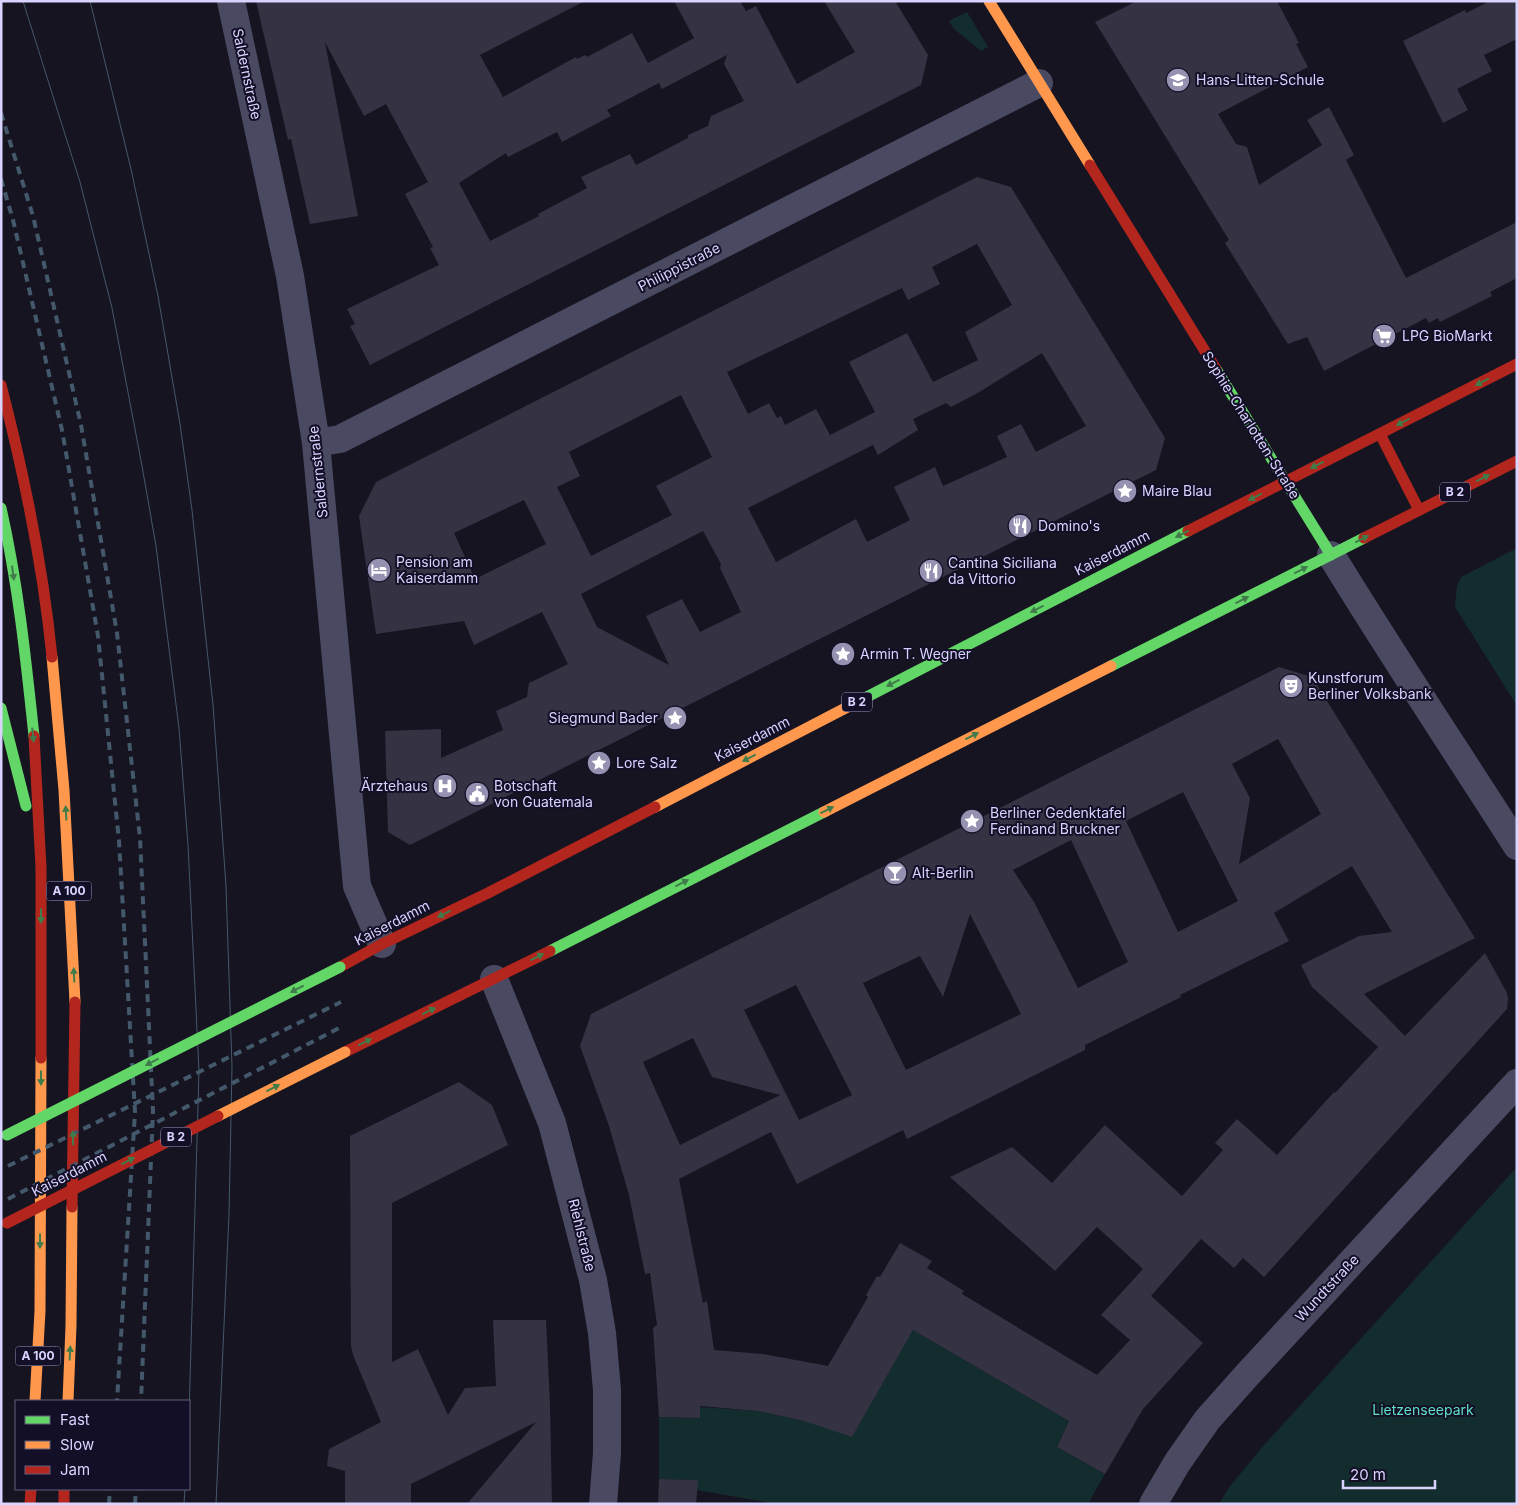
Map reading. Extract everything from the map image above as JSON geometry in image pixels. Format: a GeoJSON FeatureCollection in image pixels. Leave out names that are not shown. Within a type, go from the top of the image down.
{"type":"FeatureCollection","features":[{"type":"Feature","properties":{"kind":"main road","name":"Sophie-Charlotten-Straße"},"geometry":{"type":"LineString","coordinates":[[988,1],[1331,555]]}},
{"type":"Feature","properties":{"kind":"main road","name":"Kaiserdamm"},"geometry":{"type":"LineString","coordinates":[[3,1137],[382,944],[497,888],[1517,364]]}},
{"type":"Feature","properties":{"kind":"main road","name":"A 100"},"geometry":{"type":"LineString","coordinates":[[1,385],[19,455],[48,616],[64,790],[75,997],[72,1326],[68,1400]]}},
{"type":"Feature","properties":{"kind":"main road"},"geometry":{"type":"LineString","coordinates":[[1380,434],[1419,510]]}},
{"type":"Feature","properties":{"kind":"main road","name":"Kaiserdamm"},"geometry":{"type":"LineString","coordinates":[[4,1224],[494,979],[1517,461]]}},
{"type":"Feature","properties":{"kind":"main road","name":"A 100"},"geometry":{"type":"LineString","coordinates":[[1,508],[8,539],[26,658],[35,748],[42,867],[40,1311],[35,1400]]}},
{"type":"Feature","properties":{"kind":"main road"},"geometry":{"type":"LineString","coordinates":[[1,708],[42,867]]}},
{"type":"Feature","properties":{"kind":"main road"},"geometry":{"type":"LineString","coordinates":[[30,1504],[31,1490]]}},
{"type":"Feature","properties":{"kind":"main road"},"geometry":{"type":"LineString","coordinates":[[64,1490],[64,1504]]}},
{"type":"Feature","properties":{"kind":"street","name":"Saldernstraße"},"geometry":{"type":"LineString","coordinates":[[231,1],[290,276],[316,443],[357,886],[382,944]]}},
{"type":"Feature","properties":{"kind":"street","name":"Philippistraße"},"geometry":{"type":"LineString","coordinates":[[316,443],[340,439],[1038,83]]}},
{"type":"Feature","properties":{"kind":"street","name":"Sophie-Charlotten-Straße"},"geometry":{"type":"LineString","coordinates":[[1331,555],[1517,846]]}},
{"type":"Feature","properties":{"kind":"street","name":"Riehlstraße"},"geometry":{"type":"LineString","coordinates":[[494,979],[552,1123],[593,1280],[602,1333],[607,1390],[607,1453],[603,1504]]}},
{"type":"Feature","properties":{"kind":"street","name":"Wundtstraße"},"geometry":{"type":"LineString","coordinates":[[1152,1504],[1177,1463],[1207,1420],[1517,1083]]}},
{"type":"Feature","properties":{"kind":"green space"},"geometry":{"type":"Polygon","coordinates":[[[967,12],[988,47],[981,51],[953,28],[949,21],[967,12]]]}},
{"type":"Feature","properties":{"kind":"green space"},"geometry":{"type":"Polygon","coordinates":[[[1517,548],[1517,706],[1455,607],[1457,586],[1461,577],[1517,548]]]}},
{"type":"Feature","properties":{"kind":"green space","name":"Lietzenseepark"},"geometry":{"type":"Polygon","coordinates":[[[1517,1167],[1517,1504],[1219,1504],[1230,1486],[1264,1445],[1517,1167]]]}},
{"type":"Feature","properties":{"kind":"green space"},"geometry":{"type":"Polygon","coordinates":[[[913,1330],[1069,1421],[1057,1447],[1105,1474],[1088,1504],[776,1504],[697,1490],[697,1480],[659,1479],[659,1417],[699,1418],[700,1407],[758,1411],[804,1421],[913,1330]]]}},
{"type":"Feature","properties":{"kind":"building"},"geometry":{"type":"Polygon","coordinates":[[[256,1],[585,1],[480,55],[503,97],[576,57],[577,59],[585,55],[587,57],[632,33],[648,63],[694,38],[674,1],[740,1],[746,11],[756,6],[797,84],[855,52],[824,1],[895,1],[928,55],[921,85],[370,365],[350,326],[355,324],[347,309],[439,265],[430,248],[433,247],[405,194],[428,182],[386,104],[364,116],[325,42],[358,216],[310,224],[291,139],[288,140],[256,1]],[[727,55],[662,89],[659,83],[607,110],[611,116],[562,142],[557,132],[508,157],[506,153],[459,183],[490,241],[539,216],[538,214],[587,188],[581,177],[630,154],[636,165],[688,138],[688,135],[708,126],[711,116],[744,101],[724,64],[727,55]]]}},
{"type":"Feature","properties":{"kind":"building"},"geometry":{"type":"Polygon","coordinates":[[[1137,1],[1277,1],[1299,43],[1296,44],[1308,67],[1218,114],[1236,144],[1247,147],[1259,185],[1322,145],[1307,120],[1329,107],[1354,155],[1346,160],[1406,278],[1517,222],[1517,278],[1490,292],[1492,296],[1440,322],[1438,318],[1429,323],[1426,318],[1324,371],[1307,337],[1288,344],[1225,243],[1229,240],[1095,22],[1137,1]]]}},
{"type":"Feature","properties":{"kind":"building"},"geometry":{"type":"Polygon","coordinates":[[[1490,1],[1517,1],[1517,39],[1484,55],[1492,71],[1457,89],[1468,110],[1443,123],[1403,41],[1465,10],[1466,13],[1490,1]]]}},
{"type":"Feature","properties":{"kind":"building"},"geometry":{"type":"Polygon","coordinates":[[[977,177],[1011,187],[1165,438],[1156,470],[410,845],[388,832],[385,731],[441,729],[441,758],[503,730],[496,711],[527,697],[529,683],[568,664],[542,612],[474,645],[464,621],[376,634],[359,516],[376,482],[977,177]],[[977,244],[932,267],[940,284],[908,300],[902,288],[727,372],[748,414],[769,403],[777,418],[781,416],[785,425],[816,409],[830,435],[875,412],[849,362],[907,333],[933,382],[978,360],[965,332],[1012,305],[977,244]],[[1042,353],[976,394],[951,407],[946,403],[913,419],[918,430],[878,455],[873,445],[748,508],[776,562],[856,519],[867,542],[910,520],[894,487],[935,467],[943,486],[1007,457],[997,436],[1021,424],[1036,452],[1086,426],[1042,353]],[[681,395],[569,452],[580,476],[557,487],[591,556],[672,515],[656,486],[712,457],[681,395]],[[524,500],[454,533],[475,579],[546,544],[524,500]],[[703,531],[581,594],[597,627],[669,665],[646,616],[682,599],[700,632],[741,612],[720,568],[721,564],[703,531]]]}},
{"type":"Feature","properties":{"kind":"building"},"geometry":{"type":"Polygon","coordinates":[[[1279,667],[1312,677],[1475,938],[1364,994],[1405,1036],[1485,953],[1507,993],[1508,999],[1507,1009],[1264,1277],[1243,1258],[1234,1268],[1201,1239],[1151,1296],[1203,1343],[1143,1409],[1105,1474],[1057,1447],[1069,1421],[913,1330],[852,1437],[804,1421],[758,1411],[700,1406],[700,1418],[659,1417],[653,1328],[657,1325],[650,1273],[645,1274],[629,1195],[609,1126],[580,1046],[591,1014],[1279,667]],[[1278,739],[1232,764],[1250,798],[1239,864],[1321,814],[1278,739]],[[1183,792],[1126,821],[1178,932],[1238,901],[1183,792]],[[1071,840],[1013,870],[1034,902],[1078,988],[1128,962],[1071,840]],[[1352,866],[1274,913],[1289,941],[1085,1045],[1085,1050],[907,1139],[903,1130],[797,1184],[771,1132],[679,1179],[703,1303],[707,1301],[714,1350],[763,1354],[828,1366],[868,1297],[866,1295],[877,1276],[880,1277],[900,1243],[932,1261],[927,1268],[964,1291],[962,1294],[1097,1375],[1130,1340],[1101,1315],[1143,1269],[1097,1227],[1055,1271],[950,1177],[1012,1147],[1052,1183],[1105,1125],[1182,1196],[1223,1150],[1215,1143],[1237,1119],[1277,1155],[1378,1047],[1312,987],[1301,965],[1359,936],[1392,932],[1352,866]],[[970,914],[943,997],[920,956],[863,983],[906,1070],[1021,1014],[970,914]],[[796,985],[744,1010],[799,1120],[852,1095],[796,985]],[[693,1038],[643,1062],[680,1145],[780,1095],[712,1077],[693,1038]]]}},
{"type":"Feature","properties":{"kind":"building"},"geometry":{"type":"Polygon","coordinates":[[[459,1082],[492,1105],[508,1145],[392,1203],[392,1362],[418,1349],[448,1415],[465,1388],[496,1386],[493,1320],[546,1320],[552,1504],[467,1504],[536,1422],[411,1484],[411,1504],[345,1504],[345,1471],[327,1466],[329,1449],[381,1422],[351,1346],[350,1136],[459,1082]]]}},
{"type":"Feature","properties":{"kind":"building"},"geometry":{"type":"Polygon","coordinates":[[[659,1479],[698,1480],[696,1504],[658,1504],[659,1479]]]}},
{"type":"Feature","properties":{"kind":"tram line"},"geometry":{"type":"LineString","coordinates":[[23,1],[80,182],[112,308],[156,546],[179,728],[188,845],[199,1071],[189,1400]]}},
{"type":"Feature","properties":{"kind":"tram line"},"geometry":{"type":"LineString","coordinates":[[90,1],[131,169],[158,296],[180,424],[192,510],[213,705],[226,886],[232,1067],[229,1214],[216,1504]]}},
{"type":"Feature","properties":{"kind":"tram line"},"geometry":{"type":"LineString","coordinates":[[184,1504],[185,1490]]}},
{"type":"Feature","properties":{"kind":"railway"},"geometry":{"type":"LineString","coordinates":[[1,113],[33,216],[81,425],[117,633],[140,838],[153,1111],[141,1400]]}},
{"type":"Feature","properties":{"kind":"railway"},"geometry":{"type":"LineString","coordinates":[[1,179],[13,220],[62,430],[98,636],[119,841],[135,1112],[117,1400]]}},
{"type":"Feature","properties":{"kind":"railway"},"geometry":{"type":"LineString","coordinates":[[8,1166],[341,1002]]}},
{"type":"Feature","properties":{"kind":"railway"},"geometry":{"type":"LineString","coordinates":[[8,1199],[343,1026]]}},
{"type":"Feature","properties":{"kind":"railway"},"geometry":{"type":"LineString","coordinates":[[109,1504],[110,1490]]}},
{"type":"Feature","properties":{"kind":"railway"},"geometry":{"type":"LineString","coordinates":[[135,1504],[136,1490]]}},
{"type":"Feature","properties":{"kind":"traffic: fast"},"geometry":{"type":"LineString","coordinates":[[1216,369],[1331,555]]}},
{"type":"Feature","properties":{"kind":"traffic: fast"},"geometry":{"type":"LineString","coordinates":[[1,508],[17,593],[34,736]]}},
{"type":"Feature","properties":{"kind":"traffic: fast"},"geometry":{"type":"LineString","coordinates":[[861,700],[1188,531]]}},
{"type":"Feature","properties":{"kind":"traffic: fast"},"geometry":{"type":"LineString","coordinates":[[1111,666],[1364,538]]}},
{"type":"Feature","properties":{"kind":"traffic: fast"},"geometry":{"type":"LineString","coordinates":[[1,708],[26,806]]}},
{"type":"Feature","properties":{"kind":"traffic: fast"},"geometry":{"type":"LineString","coordinates":[[550,951],[824,812]]}},
{"type":"Feature","properties":{"kind":"traffic: fast"},"geometry":{"type":"LineString","coordinates":[[7,1135],[340,967]]}},
{"type":"Feature","properties":{"kind":"traffic: slow"},"geometry":{"type":"LineString","coordinates":[[989,1],[1090,165]]}},
{"type":"Feature","properties":{"kind":"traffic: slow"},"geometry":{"type":"LineString","coordinates":[[52,657],[64,790],[75,1002]]}},
{"type":"Feature","properties":{"kind":"traffic: slow"},"geometry":{"type":"LineString","coordinates":[[824,812],[1111,666]]}},
{"type":"Feature","properties":{"kind":"traffic: slow"},"geometry":{"type":"LineString","coordinates":[[655,807],[861,700]]}},
{"type":"Feature","properties":{"kind":"traffic: slow"},"geometry":{"type":"LineString","coordinates":[[218,1116],[345,1052]]}},
{"type":"Feature","properties":{"kind":"traffic: slow"},"geometry":{"type":"LineString","coordinates":[[35,1400],[40,1311],[41,1058]]}},
{"type":"Feature","properties":{"kind":"traffic: slow"},"geometry":{"type":"LineString","coordinates":[[68,1400],[72,1207]]}},
{"type":"Feature","properties":{"kind":"traffic: jam"},"geometry":{"type":"LineString","coordinates":[[1090,165],[1216,369]]}},
{"type":"Feature","properties":{"kind":"traffic: jam"},"geometry":{"type":"LineString","coordinates":[[1188,531],[1517,364]]}},
{"type":"Feature","properties":{"kind":"traffic: jam"},"geometry":{"type":"LineString","coordinates":[[1,385],[32,520],[52,657]]}},
{"type":"Feature","properties":{"kind":"traffic: jam"},"geometry":{"type":"LineString","coordinates":[[1380,434],[1419,510]]}},
{"type":"Feature","properties":{"kind":"traffic: jam"},"geometry":{"type":"LineString","coordinates":[[1364,538],[1517,461]]}},
{"type":"Feature","properties":{"kind":"traffic: jam"},"geometry":{"type":"LineString","coordinates":[[34,736],[41,867],[41,1058]]}},
{"type":"Feature","properties":{"kind":"traffic: jam"},"geometry":{"type":"LineString","coordinates":[[340,967],[655,807]]}},
{"type":"Feature","properties":{"kind":"traffic: jam"},"geometry":{"type":"LineString","coordinates":[[345,1052],[550,951]]}},
{"type":"Feature","properties":{"kind":"traffic: jam"},"geometry":{"type":"LineString","coordinates":[[72,1207],[75,1002]]}},
{"type":"Feature","properties":{"kind":"traffic: jam"},"geometry":{"type":"LineString","coordinates":[[7,1223],[218,1116]]}},
{"type":"Feature","properties":{"kind":"traffic: jam"},"geometry":{"type":"LineString","coordinates":[[30,1504],[31,1490]]}},
{"type":"Feature","properties":{"kind":"traffic: jam"},"geometry":{"type":"LineString","coordinates":[[64,1490],[64,1504]]}},
{"type":"Feature","properties":{"kind":"place","name":"Hans-Litten-Schule"},"geometry":{"type":"Point","coordinates":[1178,80]}},
{"type":"Feature","properties":{"kind":"place","name":"LPG BioMarkt"},"geometry":{"type":"Point","coordinates":[1384,336]}},
{"type":"Feature","properties":{"kind":"place","name":"Maire Blau"},"geometry":{"type":"Point","coordinates":[1125,491]}},
{"type":"Feature","properties":{"kind":"place","name":"Domino's"},"geometry":{"type":"Point","coordinates":[1020,526]}},
{"type":"Feature","properties":{"kind":"place","name":"Pension am Kaiserdamm"},"geometry":{"type":"Point","coordinates":[379,570]}},
{"type":"Feature","properties":{"kind":"place","name":"Cantina Siciliana da Vittorio"},"geometry":{"type":"Point","coordinates":[931,571]}},
{"type":"Feature","properties":{"kind":"place","name":"Armin T. Wegner"},"geometry":{"type":"Point","coordinates":[843,654]}},
{"type":"Feature","properties":{"kind":"place","name":"Kunstforum Berliner Volksbank"},"geometry":{"type":"Point","coordinates":[1291,686]}},
{"type":"Feature","properties":{"kind":"place","name":"Siegmund Bader"},"geometry":{"type":"Point","coordinates":[675,718]}},
{"type":"Feature","properties":{"kind":"place","name":"Lore Salz"},"geometry":{"type":"Point","coordinates":[599,763]}},
{"type":"Feature","properties":{"kind":"place","name":"Ärztehaus"},"geometry":{"type":"Point","coordinates":[445,786]}},
{"type":"Feature","properties":{"kind":"place","name":"Botschaft von Guatemala"},"geometry":{"type":"Point","coordinates":[477,794]}},
{"type":"Feature","properties":{"kind":"place","name":"Berliner Gedenktafel Ferdinand Bruckner"},"geometry":{"type":"Point","coordinates":[972,821]}},
{"type":"Feature","properties":{"kind":"place","name":"Alt-Berlin"},"geometry":{"type":"Point","coordinates":[895,873]}}]}
